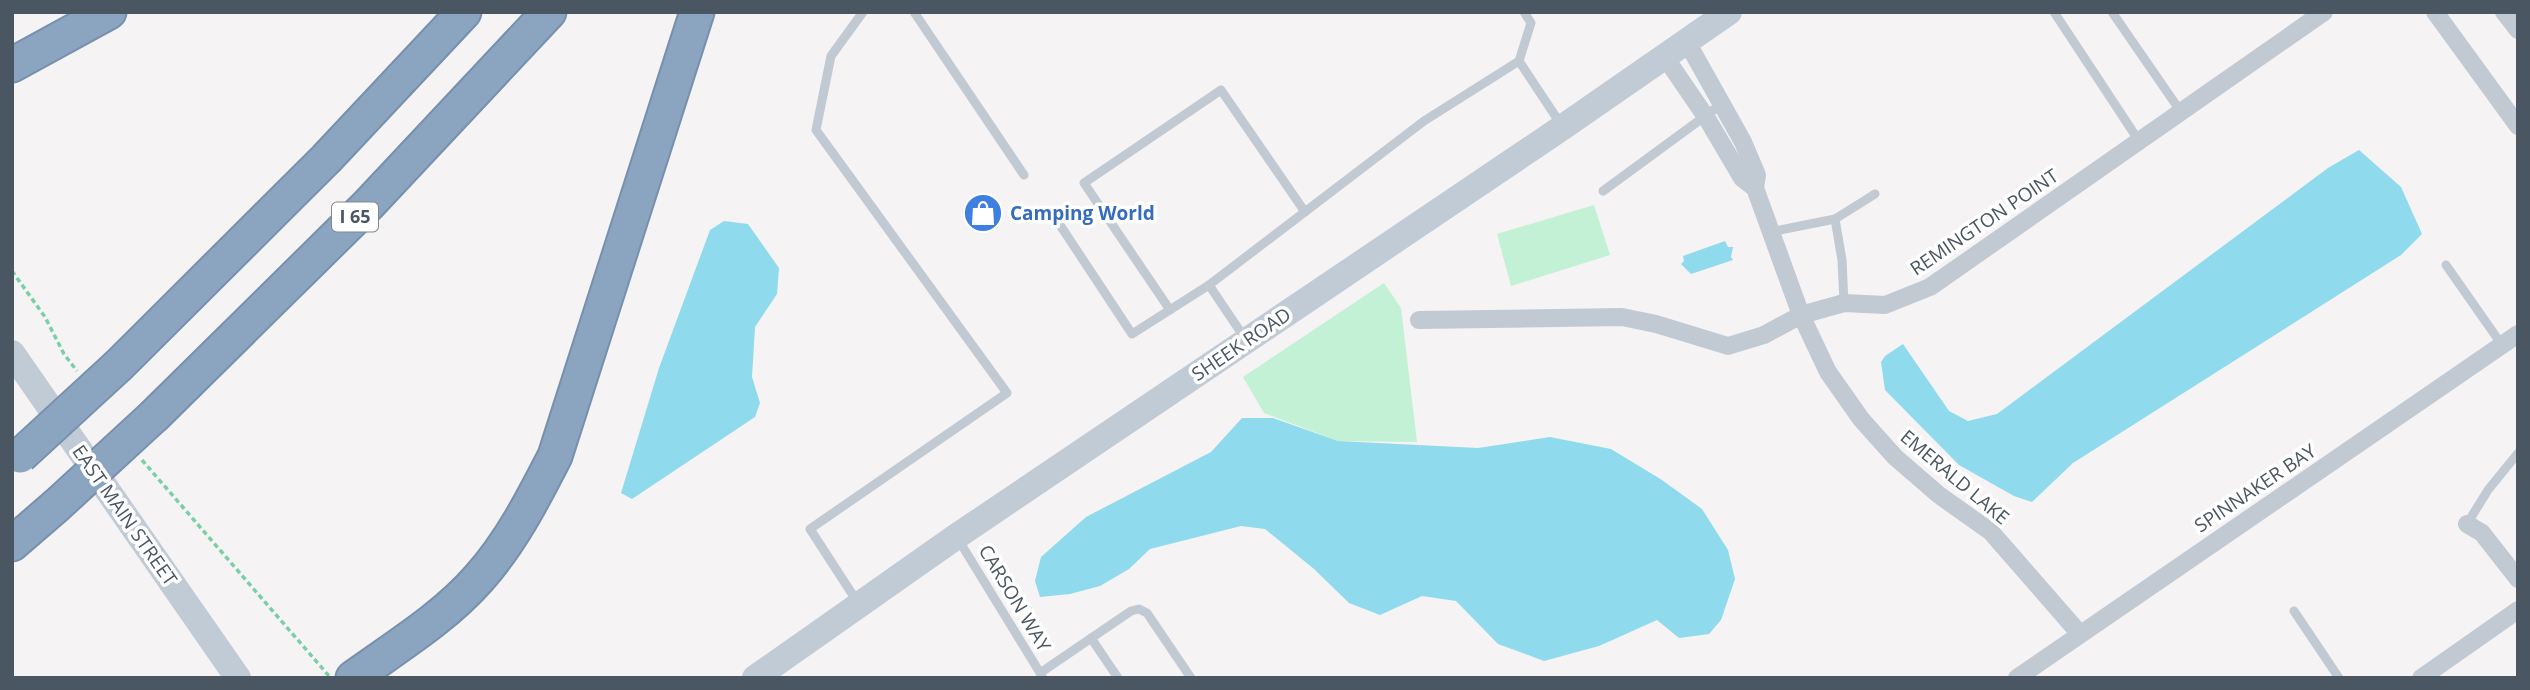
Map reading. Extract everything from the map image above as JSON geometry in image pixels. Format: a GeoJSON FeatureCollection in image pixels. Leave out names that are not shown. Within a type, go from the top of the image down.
{"type":"FeatureCollection","features":[{"type":"Feature","properties":{"kind":"highway"},"geometry":{"type":"LineString","coordinates":[[12,65],[109,12]]}},
{"type":"Feature","properties":{"kind":"highway"},"geometry":{"type":"LineString","coordinates":[[16,459],[119,365],[326,159],[464,12]]}},
{"type":"Feature","properties":{"kind":"highway","name":"I 65"},"geometry":{"type":"LineString","coordinates":[[12,544],[155,415],[368,205],[549,12]]}},
{"type":"Feature","properties":{"kind":"highway"},"geometry":{"type":"LineString","coordinates":[[342,677],[430,623],[478,579],[523,519],[550,467],[696,12]]}},
{"type":"Feature","properties":{"kind":"street","name":"SHEEK ROAD"},"geometry":{"type":"LineString","coordinates":[[755,678],[957,536],[1729,12]]}},
{"type":"Feature","properties":{"kind":"street","name":"REMINGTON POINT"},"geometry":{"type":"LineString","coordinates":[[1419,320],[1622,317],[1656,324],[1728,346],[1764,335],[1801,315],[1844,303],[1885,305],[1930,287],[2324,12]]}},
{"type":"Feature","properties":{"kind":"street"},"geometry":{"type":"LineString","coordinates":[[2435,12],[2518,126]]}},
{"type":"Feature","properties":{"kind":"street"},"geometry":{"type":"LineString","coordinates":[[2504,12],[2518,30]]}},
{"type":"Feature","properties":{"kind":"street","name":"EMERALD LAKE"},"geometry":{"type":"LineString","coordinates":[[1676,50],[1723,103],[1757,175],[1755,188],[1770,232],[1801,315],[1828,372],[1861,419],[1904,464],[1939,495],[1991,532],[2080,634]]}},
{"type":"Feature","properties":{"kind":"street","name":"EMERALD LAKE"},"geometry":{"type":"LineString","coordinates":[[1676,50],[1706,117],[1742,178],[1755,188]]}},
{"type":"Feature","properties":{"kind":"street","name":"SPINNAKER BAY"},"geometry":{"type":"LineString","coordinates":[[2017,678],[2518,334]]}},
{"type":"Feature","properties":{"kind":"street","name":"EAST MAIN STREET"},"geometry":{"type":"LineString","coordinates":[[12,353],[238,678]]}},
{"type":"Feature","properties":{"kind":"street"},"geometry":{"type":"LineString","coordinates":[[2467,524],[2482,533],[2518,579]]}},
{"type":"Feature","properties":{"kind":"street"},"geometry":{"type":"LineString","coordinates":[[2421,678],[2518,610]]}},
{"type":"Feature","properties":{"kind":"lane"},"geometry":{"type":"LineString","coordinates":[[859,604],[810,529],[1007,393],[816,130],[831,56],[863,12]]}},
{"type":"Feature","properties":{"kind":"lane"},"geometry":{"type":"LineString","coordinates":[[914,12],[1024,175]]}},
{"type":"Feature","properties":{"kind":"lane"},"geometry":{"type":"LineString","coordinates":[[1060,225],[1132,334],[1209,285],[1424,121],[1519,61],[1531,23],[1524,12]]}},
{"type":"Feature","properties":{"kind":"lane"},"geometry":{"type":"LineString","coordinates":[[2054,12],[2139,141]]}},
{"type":"Feature","properties":{"kind":"lane"},"geometry":{"type":"LineString","coordinates":[[2112,12],[2181,112]]}},
{"type":"Feature","properties":{"kind":"lane"},"geometry":{"type":"LineString","coordinates":[[1519,61],[1563,127]]}},
{"type":"Feature","properties":{"kind":"lane"},"geometry":{"type":"LineString","coordinates":[[1170,310],[1084,183],[1221,90],[1304,212]]}},
{"type":"Feature","properties":{"kind":"lane"},"geometry":{"type":"LineString","coordinates":[[1603,191],[1723,103]]}},
{"type":"Feature","properties":{"kind":"lane"},"geometry":{"type":"LineString","coordinates":[[1770,232],[1835,219],[1875,194]]}},
{"type":"Feature","properties":{"kind":"lane"},"geometry":{"type":"LineString","coordinates":[[1835,219],[1842,260],[1844,303]]}},
{"type":"Feature","properties":{"kind":"lane"},"geometry":{"type":"LineString","coordinates":[[2446,265],[2502,345]]}},
{"type":"Feature","properties":{"kind":"lane"},"geometry":{"type":"LineString","coordinates":[[1209,285],[1246,340]]}},
{"type":"Feature","properties":{"kind":"lane"},"geometry":{"type":"LineString","coordinates":[[2467,524],[2488,489],[2518,453]]}},
{"type":"Feature","properties":{"kind":"lane","name":"CARSON WAY"},"geometry":{"type":"LineString","coordinates":[[957,536],[1042,676]]}},
{"type":"Feature","properties":{"kind":"lane"},"geometry":{"type":"LineString","coordinates":[[1042,676],[1091,638],[1131,611],[1139,610],[1147,613],[1191,678]]}},
{"type":"Feature","properties":{"kind":"lane"},"geometry":{"type":"LineString","coordinates":[[2294,611],[2339,678]]}},
{"type":"Feature","properties":{"kind":"lane"},"geometry":{"type":"LineString","coordinates":[[1091,638],[1118,678]]}},
{"type":"Feature","properties":{"kind":"path"},"geometry":{"type":"LineString","coordinates":[[12,271],[45,317],[64,354],[80,375]]}},
{"type":"Feature","properties":{"kind":"path"},"geometry":{"type":"LineString","coordinates":[[141,459],[342,677]]}},
{"type":"Feature","properties":{"kind":"green space"},"geometry":{"type":"Polygon","coordinates":[[[1594,205],[1610,255],[1511,286],[1497,234],[1594,205]]]}},
{"type":"Feature","properties":{"kind":"green space"},"geometry":{"type":"Polygon","coordinates":[[[1384,283],[1401,308],[1417,442],[1338,441],[1264,413],[1243,377],[1384,283]]]}},
{"type":"Feature","properties":{"kind":"water"},"geometry":{"type":"Polygon","coordinates":[[[2359,150],[2401,187],[2422,234],[2401,255],[2073,463],[2032,502],[2014,496],[1959,465],[1885,390],[1881,362],[1885,356],[1903,344],[1949,411],[1968,421],[1997,414],[2328,168],[2359,150]]]}},
{"type":"Feature","properties":{"kind":"water"},"geometry":{"type":"Polygon","coordinates":[[[724,221],[748,224],[779,268],[777,294],[755,327],[752,377],[760,403],[755,417],[632,499],[621,493],[659,368],[710,230],[724,221]]]}},
{"type":"Feature","properties":{"kind":"water"},"geometry":{"type":"Polygon","coordinates":[[[1725,241],[1728,247],[1733,247],[1733,260],[1691,274],[1681,264],[1684,261],[1683,256],[1725,241]]]}},
{"type":"Feature","properties":{"kind":"water"},"geometry":{"type":"Polygon","coordinates":[[[1242,418],[1273,418],[1338,441],[1478,448],[1550,437],[1611,449],[1662,480],[1702,509],[1728,550],[1735,579],[1721,620],[1709,634],[1679,638],[1657,620],[1599,646],[1544,661],[1498,644],[1456,601],[1422,596],[1380,615],[1349,603],[1314,569],[1265,529],[1241,526],[1150,549],[1129,569],[1100,586],[1070,594],[1040,597],[1035,581],[1041,557],[1086,517],[1211,452],[1242,418]]]}},
{"type":"Feature","properties":{"kind":"place","name":"Camping World"},"geometry":{"type":"Point","coordinates":[983,213]}}]}
